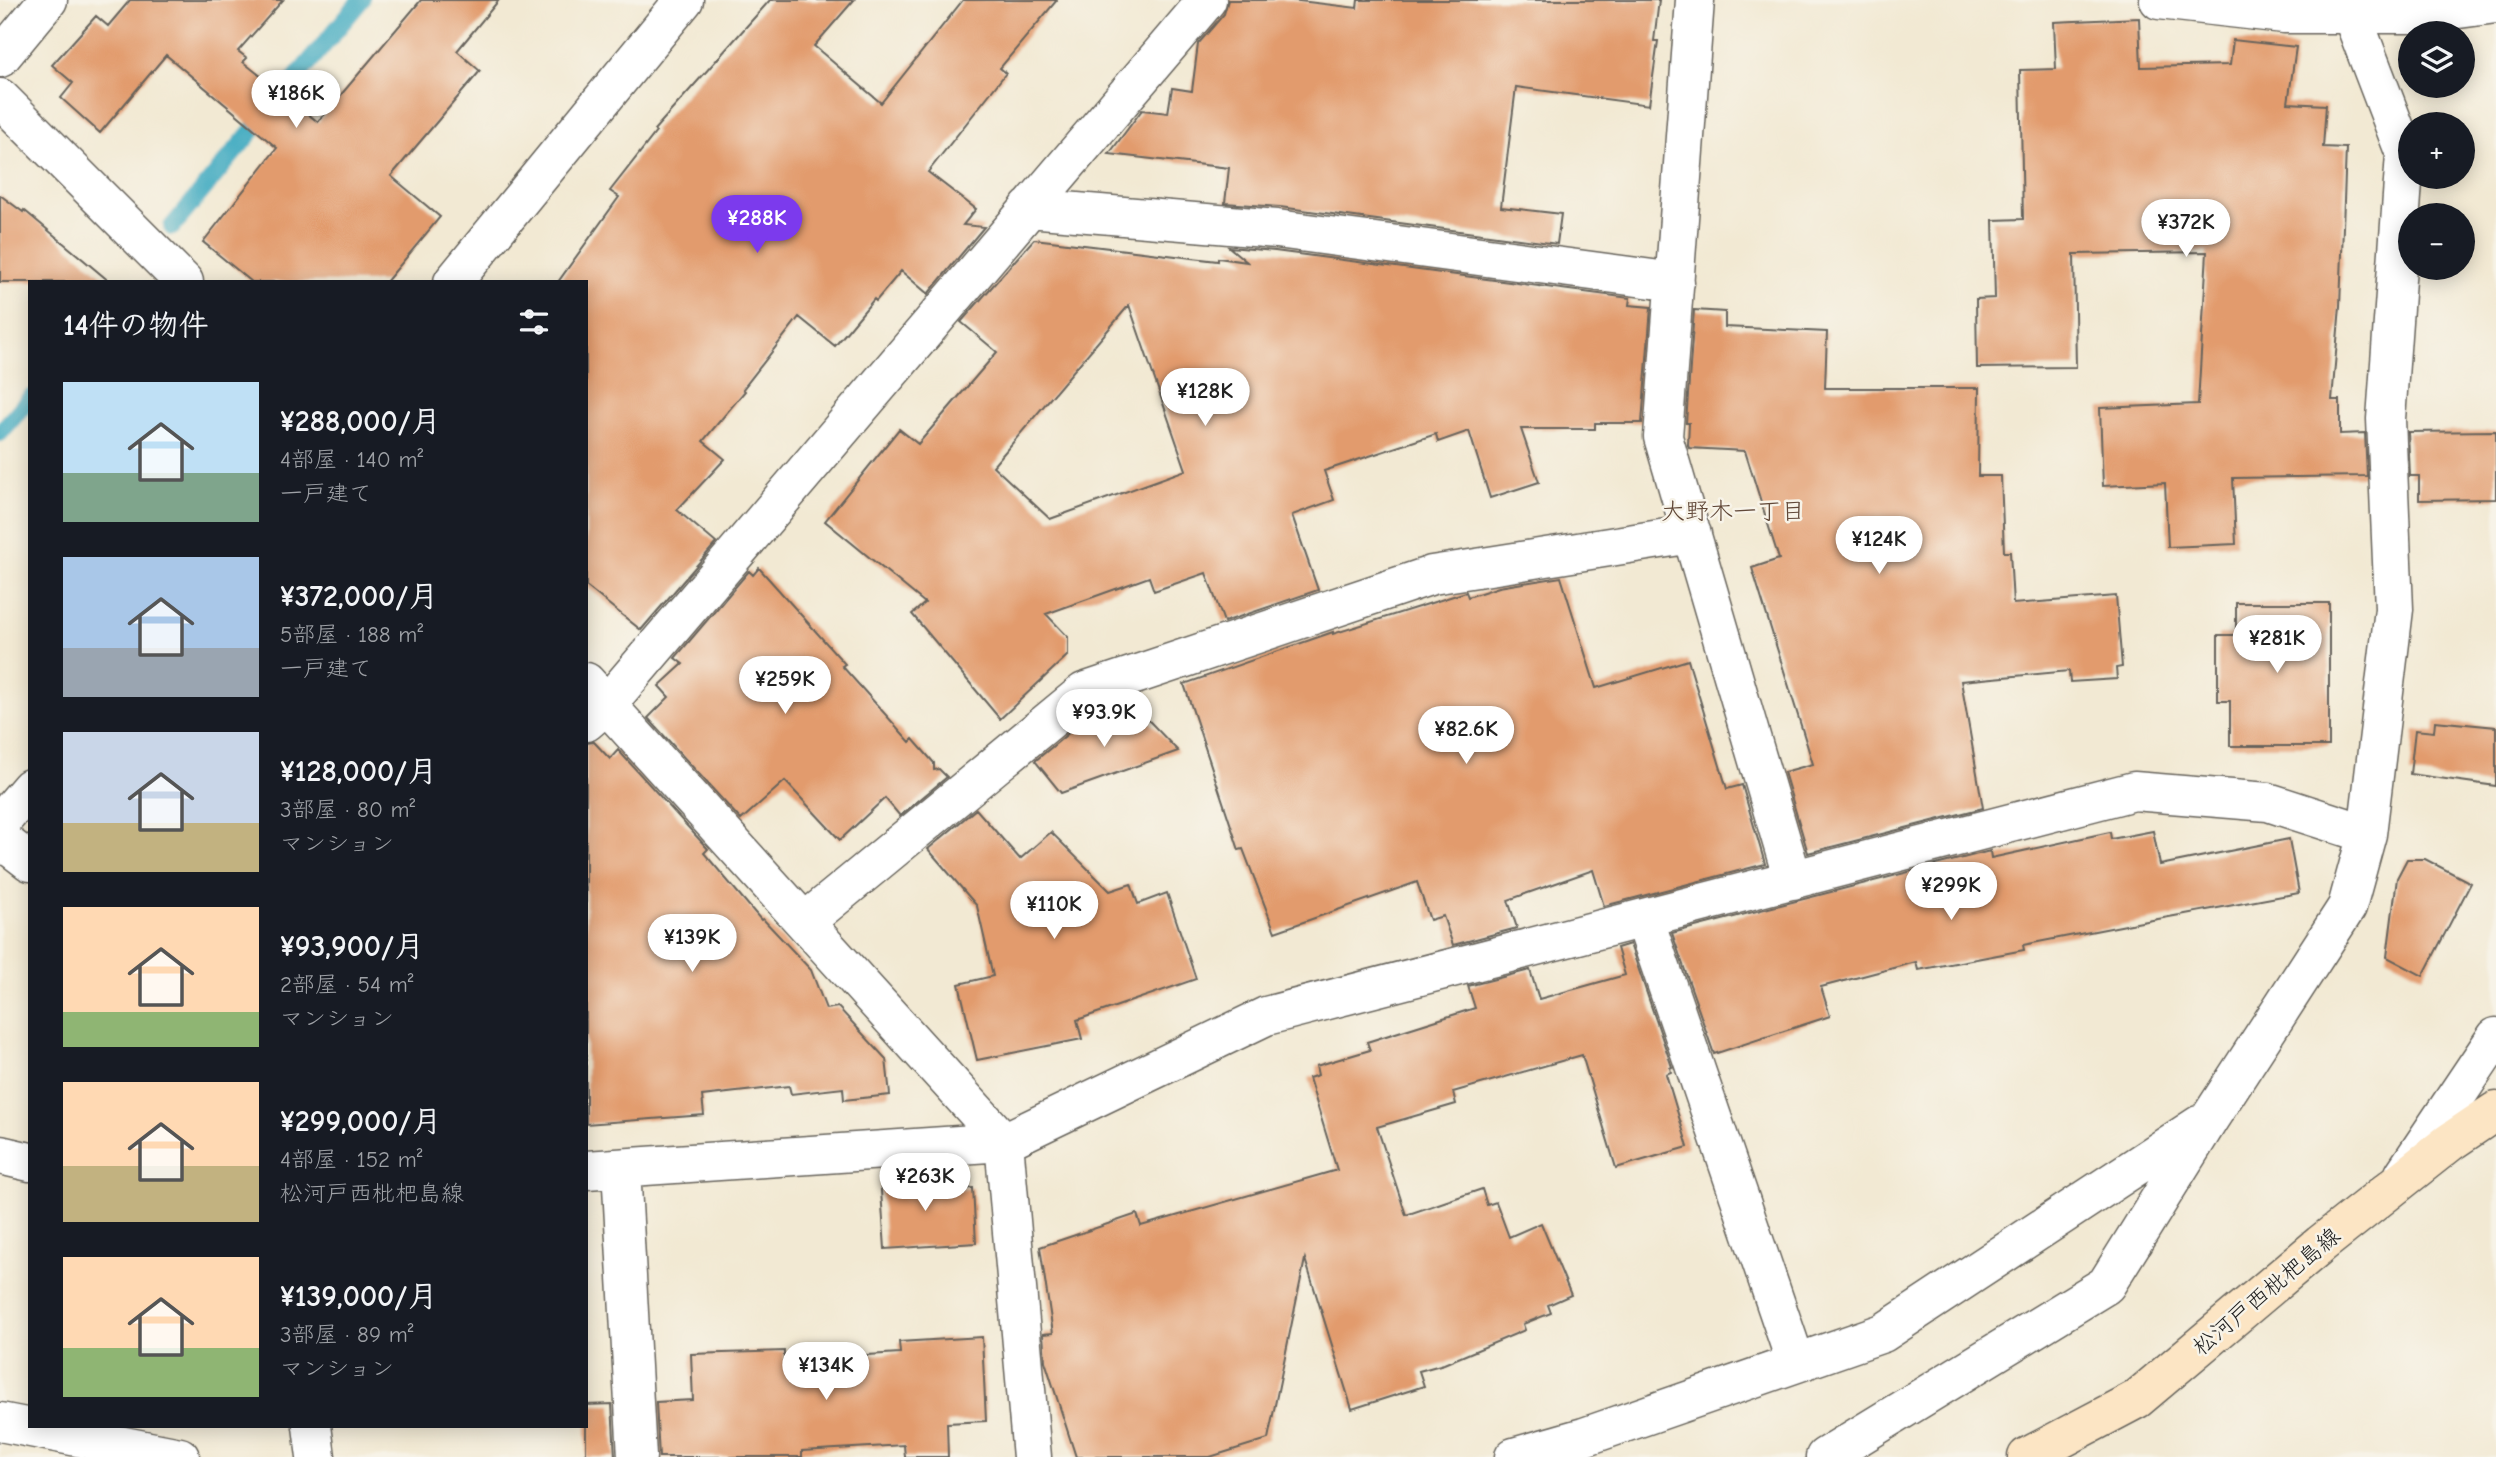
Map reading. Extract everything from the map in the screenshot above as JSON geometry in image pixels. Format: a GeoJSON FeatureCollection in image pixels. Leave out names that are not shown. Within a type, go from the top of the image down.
{"type":"FeatureCollection","features":[{"type":"Feature","properties":{"kind":"main road","name":"松河戸西枇杷島線"},"geometry":{"type":"LineString","coordinates":[[2027,1457],[2137,1399],[2321,1244],[2450,1142],[2496,1111]]}},
{"type":"Feature","properties":{"kind":"street"},"geometry":{"type":"LineString","coordinates":[[0,58],[48,0]]}},
{"type":"Feature","properties":{"kind":"street"},"geometry":{"type":"LineString","coordinates":[[455,280],[684,0]]}},
{"type":"Feature","properties":{"kind":"street"},"geometry":{"type":"LineString","coordinates":[[1032,1457],[1004,1142],[806,921],[593,702],[1029,208],[1207,0]]}},
{"type":"Feature","properties":{"kind":"street"},"geometry":{"type":"LineString","coordinates":[[1695,0],[1663,437],[1793,880]]}},
{"type":"Feature","properties":{"kind":"street"},"geometry":{"type":"LineString","coordinates":[[2159,0],[2284,14],[2349,7],[2421,14],[2496,4]]}},
{"type":"Feature","properties":{"kind":"street"},"geometry":{"type":"LineString","coordinates":[[1825,1457],[2106,1286],[2210,1118],[2347,907],[2367,834],[2395,609],[2386,419],[2405,154],[2349,7]]}},
{"type":"Feature","properties":{"kind":"street"},"geometry":{"type":"LineString","coordinates":[[0,99],[182,280]]}},
{"type":"Feature","properties":{"kind":"street"},"geometry":{"type":"LineString","coordinates":[[1029,208],[1277,229],[1675,282]]}},
{"type":"Feature","properties":{"kind":"street"},"geometry":{"type":"LineString","coordinates":[[806,921],[1084,692],[1432,575],[1692,534]]}},
{"type":"Feature","properties":{"kind":"street"},"geometry":{"type":"LineString","coordinates":[[0,823],[28,790]]}},
{"type":"Feature","properties":{"kind":"street"},"geometry":{"type":"LineString","coordinates":[[637,1457],[604,1169],[1004,1142],[1266,1016],[2133,791],[2268,802],[2367,834]]}},
{"type":"Feature","properties":{"kind":"street"},"geometry":{"type":"LineString","coordinates":[[0,839],[28,860]]}},
{"type":"Feature","properties":{"kind":"street"},"geometry":{"type":"LineString","coordinates":[[1644,918],[1796,1363]]}},
{"type":"Feature","properties":{"kind":"street"},"geometry":{"type":"LineString","coordinates":[[2399,1182],[2496,1037]]}},
{"type":"Feature","properties":{"kind":"street"},"geometry":{"type":"LineString","coordinates":[[1514,1457],[1584,1437],[1883,1332],[2210,1118]]}},
{"type":"Feature","properties":{"kind":"street"},"geometry":{"type":"LineString","coordinates":[[0,1155],[28,1162]]}},
{"type":"Feature","properties":{"kind":"street"},"geometry":{"type":"LineString","coordinates":[[0,1422],[28,1427]]}},
{"type":"Feature","properties":{"kind":"street"},"geometry":{"type":"LineString","coordinates":[[31,1428],[180,1457]]}},
{"type":"Feature","properties":{"kind":"street"},"geometry":{"type":"LineString","coordinates":[[312,1428],[316,1457]]}},
{"type":"Feature","properties":{"kind":"building"},"geometry":{"type":"Polygon","coordinates":[[[130,0],[283,0],[238,51],[247,58],[243,62],[318,122],[421,0],[499,0],[457,51],[480,71],[391,176],[440,217],[388,280],[250,280],[203,242],[277,148],[166,55],[100,133],[61,98],[73,83],[52,65],[96,16],[108,26],[130,0]]]}},
{"type":"Feature","properties":{"kind":"building"},"geometry":{"type":"Polygon","coordinates":[[[770,0],[854,0],[814,46],[881,103],[963,0],[1057,0],[1000,68],[1006,73],[928,172],[976,209],[963,225],[984,227],[928,294],[901,271],[835,346],[799,317],[743,389],[745,391],[703,441],[725,459],[677,510],[716,543],[641,630],[588,588],[588,280],[559,280],[619,197],[610,191],[656,132],[654,130],[770,0]]]}},
{"type":"Feature","properties":{"kind":"building"},"geometry":{"type":"Polygon","coordinates":[[[1228,0],[1291,0],[1357,8],[1358,0],[1659,0],[1654,41],[1658,41],[1649,105],[1516,87],[1501,207],[1561,214],[1557,244],[1280,207],[1225,203],[1229,168],[1109,154],[1142,110],[1168,113],[1172,88],[1192,91],[1198,44],[1224,14],[1228,0]]]}},
{"type":"Feature","properties":{"kind":"building"},"geometry":{"type":"Polygon","coordinates":[[[2139,18],[2141,67],[2230,65],[2233,40],[2296,47],[2288,103],[2326,105],[2323,147],[2346,148],[2340,306],[2332,400],[2340,400],[2340,434],[2365,433],[2367,476],[2233,478],[2236,544],[2168,547],[2165,483],[2103,486],[2100,408],[2198,404],[2207,252],[2074,254],[2076,367],[1977,368],[1976,299],[1995,298],[1993,220],[2023,219],[2020,70],[2056,69],[2054,22],[2139,18]]]}},
{"type":"Feature","properties":{"kind":"building"},"geometry":{"type":"Polygon","coordinates":[[[0,195],[23,212],[24,210],[108,280],[28,280],[0,282],[0,195]]]}},
{"type":"Feature","properties":{"kind":"building"},"geometry":{"type":"Polygon","coordinates":[[[1034,239],[1218,261],[1218,258],[1247,262],[1229,247],[1275,251],[1630,298],[1629,305],[1651,307],[1642,423],[1595,423],[1595,429],[1521,429],[1539,482],[1490,498],[1469,431],[1438,442],[1436,434],[1324,471],[1334,500],[1292,515],[1318,590],[1224,622],[1206,573],[1154,591],[1149,577],[1046,614],[1068,637],[1068,655],[1000,719],[912,614],[925,603],[825,521],[899,429],[918,444],[997,352],[961,322],[1034,239]],[[1129,305],[993,466],[1050,519],[1186,470],[1129,305]]]}},
{"type":"Feature","properties":{"kind":"building"},"geometry":{"type":"Polygon","coordinates":[[[1694,310],[1725,312],[1725,327],[1827,332],[1825,388],[1979,388],[1978,476],[2001,476],[2004,552],[2010,552],[2013,604],[2116,596],[2122,667],[2116,668],[2117,679],[2070,682],[2069,671],[1961,681],[1983,808],[1808,853],[1784,772],[1813,764],[1752,568],[1779,559],[1745,451],[1689,448],[1688,445],[1689,423],[1686,423],[1694,310]]]}},
{"type":"Feature","properties":{"kind":"building"},"geometry":{"type":"Polygon","coordinates":[[[2496,431],[2496,499],[2419,500],[2419,476],[2410,476],[2408,432],[2496,431]]]}},
{"type":"Feature","properties":{"kind":"building"},"geometry":{"type":"Polygon","coordinates":[[[759,568],[910,742],[913,739],[934,763],[934,770],[939,769],[947,777],[900,816],[885,798],[840,840],[785,781],[741,820],[648,718],[669,697],[659,686],[683,664],[675,658],[749,571],[753,575],[759,568]]]}},
{"type":"Feature","properties":{"kind":"building"},"geometry":{"type":"Polygon","coordinates":[[[1561,577],[1596,688],[1688,660],[1727,789],[1742,785],[1765,864],[1604,906],[1593,870],[1508,900],[1517,928],[1453,945],[1443,916],[1430,920],[1417,882],[1275,932],[1243,849],[1239,850],[1184,684],[1333,632],[1466,592],[1468,597],[1499,587],[1561,577]]]}},
{"type":"Feature","properties":{"kind":"building"},"geometry":{"type":"Polygon","coordinates":[[[2236,603],[2329,603],[2329,746],[2230,746],[2230,701],[2218,701],[2218,635],[2236,635],[2236,603]]]}},
{"type":"Feature","properties":{"kind":"building"},"geometry":{"type":"Polygon","coordinates":[[[1134,705],[1178,751],[1061,793],[1035,761],[1082,722],[1134,705]]]}},
{"type":"Feature","properties":{"kind":"building"},"geometry":{"type":"Polygon","coordinates":[[[2435,721],[2496,727],[2496,786],[2410,774],[2415,730],[2434,732],[2435,721]]]}},
{"type":"Feature","properties":{"kind":"building"},"geometry":{"type":"Polygon","coordinates":[[[594,742],[610,759],[618,750],[708,849],[704,853],[761,920],[763,919],[811,970],[826,1009],[838,1007],[886,1059],[890,1095],[844,1100],[843,1088],[791,1094],[789,1086],[702,1096],[704,1115],[588,1124],[588,743],[594,742]]]}},
{"type":"Feature","properties":{"kind":"building"},"geometry":{"type":"Polygon","coordinates":[[[976,809],[1020,859],[1051,832],[1110,891],[1131,884],[1138,904],[1167,893],[1196,979],[1077,1020],[1082,1039],[977,1060],[959,984],[993,976],[977,906],[928,849],[976,809]]]}},
{"type":"Feature","properties":{"kind":"building"},"geometry":{"type":"Polygon","coordinates":[[[2153,831],[2160,865],[2289,839],[2299,893],[2023,945],[2024,950],[1918,970],[1916,962],[1821,987],[1830,1016],[1714,1054],[1672,933],[1990,851],[1991,858],[2110,832],[2111,839],[2153,831]]]}},
{"type":"Feature","properties":{"kind":"building"},"geometry":{"type":"Polygon","coordinates":[[[2407,859],[2425,859],[2471,883],[2423,976],[2387,957],[2397,878],[2407,859]]]}},
{"type":"Feature","properties":{"kind":"building"},"geometry":{"type":"Polygon","coordinates":[[[1630,944],[1672,1067],[1671,1072],[1666,1074],[1688,1147],[1616,1168],[1582,1055],[1453,1092],[1456,1104],[1377,1127],[1406,1215],[1482,1189],[1487,1205],[1496,1202],[1509,1237],[1541,1223],[1571,1295],[1548,1305],[1551,1313],[1523,1324],[1525,1330],[1444,1364],[1419,1371],[1424,1386],[1352,1409],[1305,1259],[1268,1439],[1210,1457],[1076,1457],[1045,1361],[1043,1334],[1053,1333],[1040,1247],[1137,1214],[1141,1226],[1337,1170],[1309,1078],[1318,1075],[1316,1066],[1370,1050],[1367,1042],[1475,1008],[1468,986],[1530,970],[1539,999],[1625,975],[1617,948],[1630,944]]]}},
{"type":"Feature","properties":{"kind":"building"},"geometry":{"type":"Polygon","coordinates":[[[933,1172],[934,1190],[973,1188],[976,1243],[885,1249],[880,1176],[933,1172]]]}},
{"type":"Feature","properties":{"kind":"building"},"geometry":{"type":"Polygon","coordinates":[[[982,1337],[986,1421],[947,1423],[948,1457],[905,1457],[904,1445],[802,1451],[802,1457],[659,1457],[656,1402],[693,1400],[691,1354],[784,1351],[784,1360],[900,1353],[899,1342],[982,1337]]]}},
{"type":"Feature","properties":{"kind":"building"},"geometry":{"type":"Polygon","coordinates":[[[612,1404],[615,1457],[586,1457],[588,1405],[612,1404]]]}},
{"type":"Feature","properties":{"kind":"waterway"},"geometry":{"type":"LineString","coordinates":[[172,227],[361,0]]}},
{"type":"Feature","properties":{"kind":"waterway"},"geometry":{"type":"LineString","coordinates":[[0,433],[28,400]]}},
{"type":"Feature","properties":{"kind":"district","name":"大野木一丁目"},"geometry":{"type":"Point","coordinates":[1733,511]}}]}
